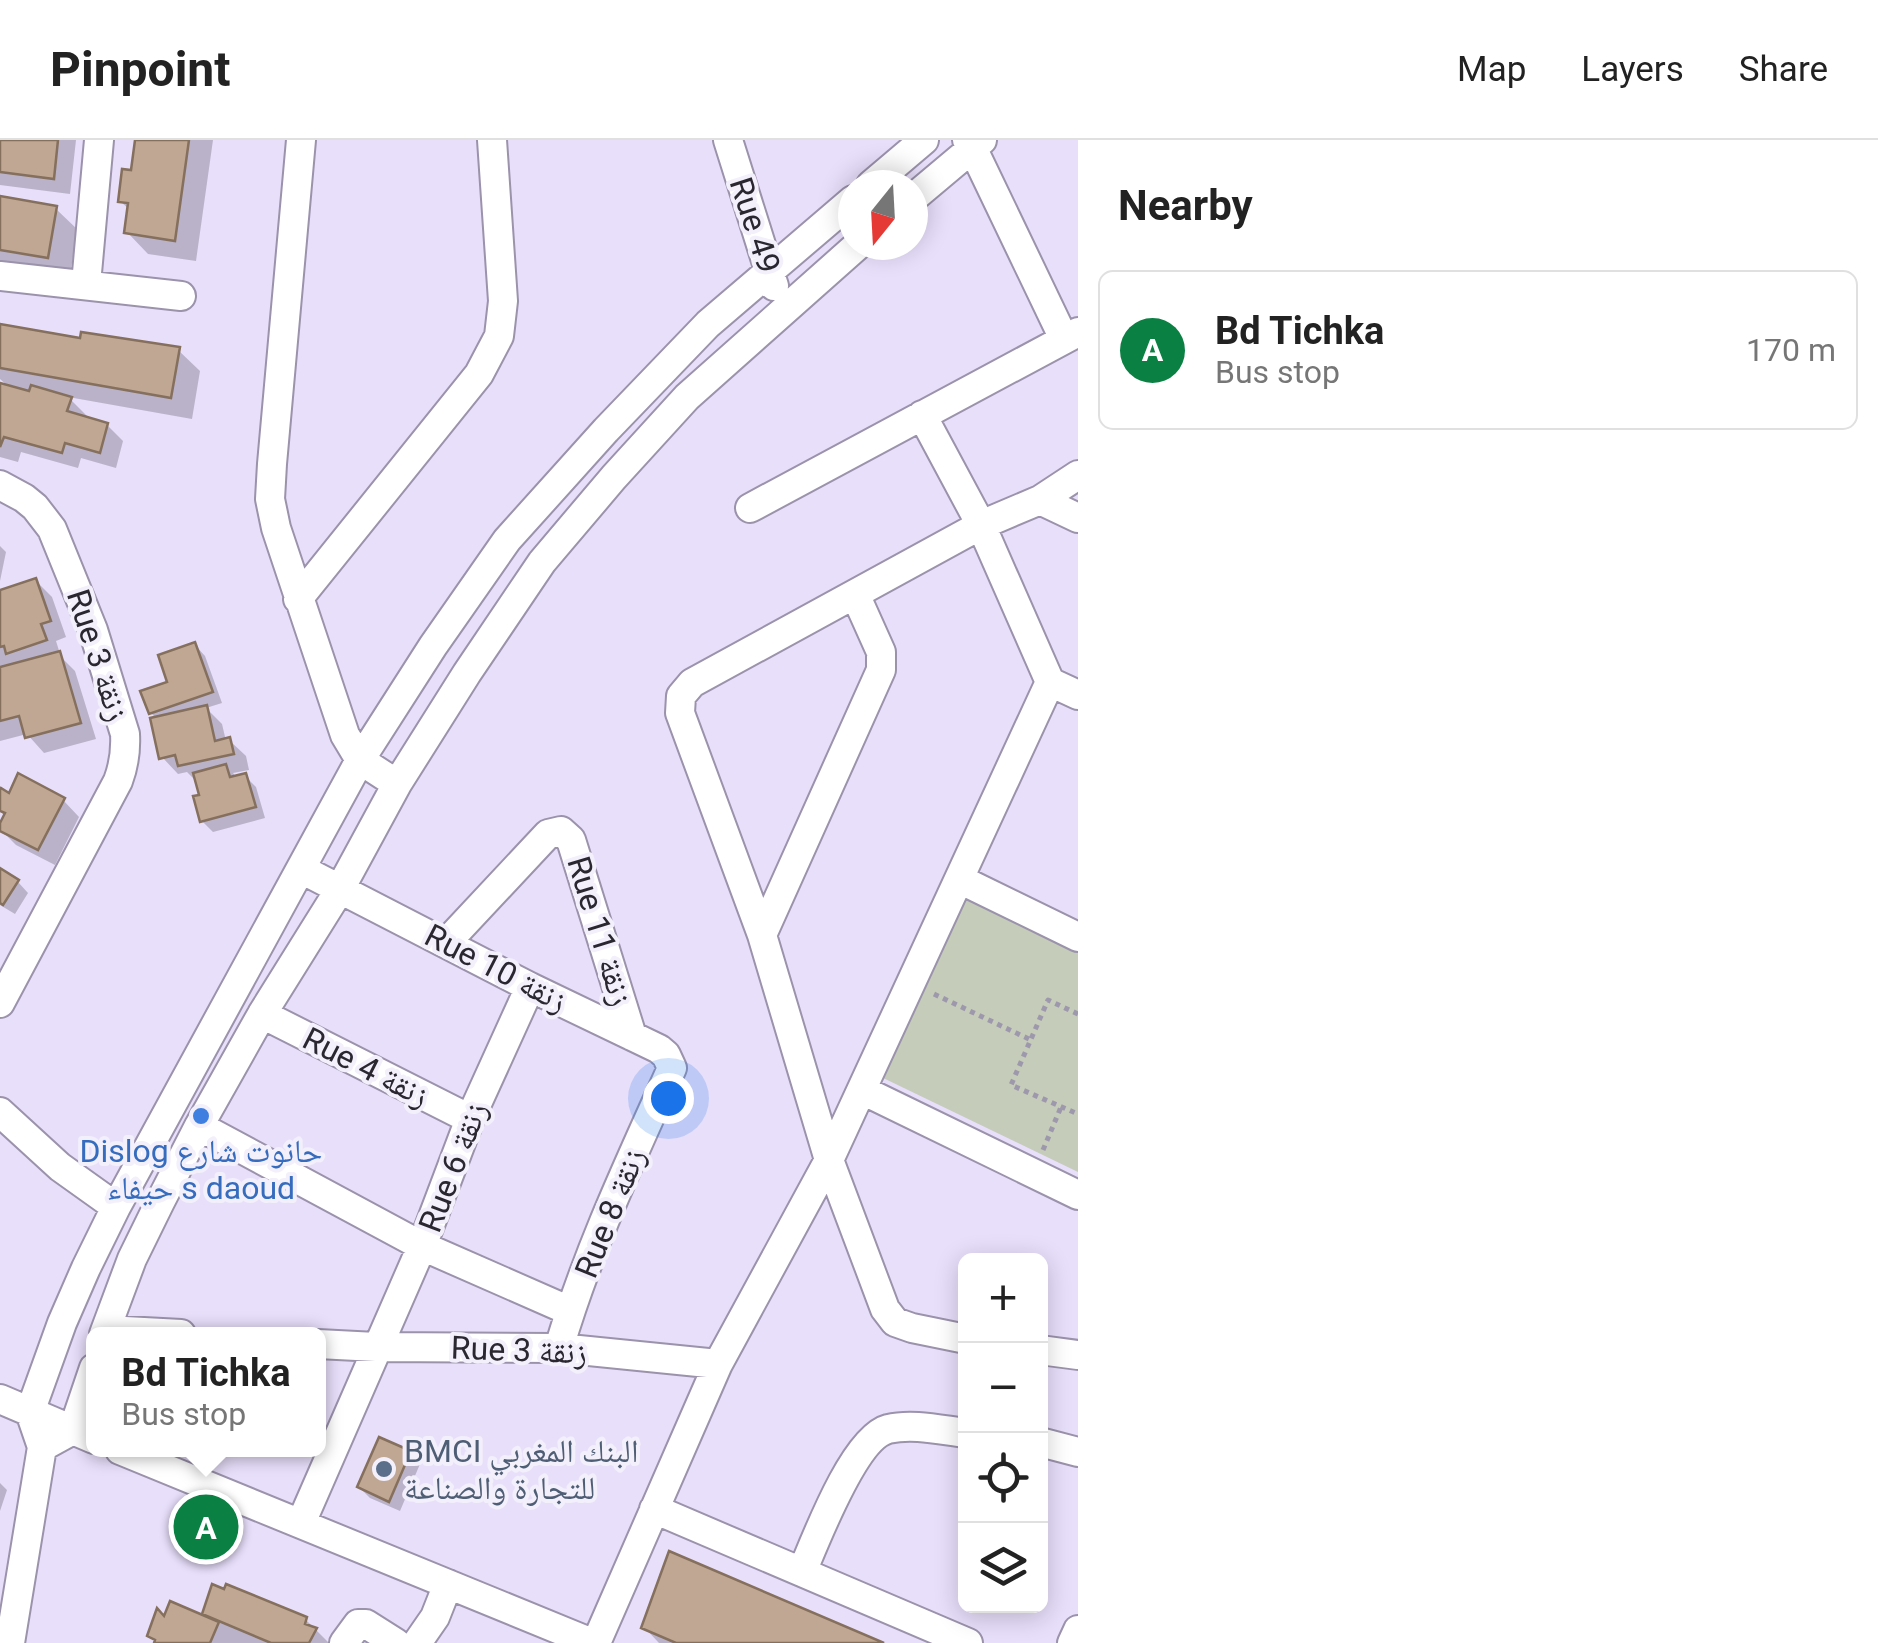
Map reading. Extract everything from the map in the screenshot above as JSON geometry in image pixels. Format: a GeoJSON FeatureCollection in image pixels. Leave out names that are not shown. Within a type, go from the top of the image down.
{"type":"FeatureCollection","features":[{"type":"Feature","properties":{"kind":"street"},"geometry":{"type":"LineString","coordinates":[[86,284],[99,140]]}},
{"type":"Feature","properties":{"kind":"street"},"geometry":{"type":"LineString","coordinates":[[302,140],[270,499],[298,599],[345,734],[360,760],[396,784]]}},
{"type":"Feature","properties":{"kind":"street"},"geometry":{"type":"LineString","coordinates":[[298,599],[479,374],[499,336],[503,301],[492,140]]}},
{"type":"Feature","properties":{"kind":"street","name":"Rue 49"},"geometry":{"type":"LineString","coordinates":[[728,140],[768,272],[784,310]]}},
{"type":"Feature","properties":{"kind":"street"},"geometry":{"type":"LineString","coordinates":[[889,170],[924,140]]}},
{"type":"Feature","properties":{"kind":"street"},"geometry":{"type":"LineString","coordinates":[[750,508],[1071,335],[974,142],[928,184]]}},
{"type":"Feature","properties":{"kind":"street"},"geometry":{"type":"LineString","coordinates":[[10,1643],[42,1447],[30,1412],[80,1282],[116,1206],[360,760],[507,540],[696,338],[838,213]]}},
{"type":"Feature","properties":{"kind":"street"},"geometry":{"type":"LineString","coordinates":[[107,1327],[132,1259],[199,1126],[262,1014],[340,889],[396,784],[542,562],[686,397],[841,260]]}},
{"type":"Feature","properties":{"kind":"street"},"geometry":{"type":"LineString","coordinates":[[0,276],[180,296]]}},
{"type":"Feature","properties":{"kind":"street"},"geometry":{"type":"LineString","coordinates":[[922,416],[981,525],[1050,682],[1078,694]]}},
{"type":"Feature","properties":{"kind":"street"},"geometry":{"type":"LineString","coordinates":[[958,1338],[895,1322],[884,1309],[829,1160],[762,935],[680,713],[681,696],[692,683],[981,525],[1040,500],[1078,475]]}},
{"type":"Feature","properties":{"kind":"street","name":"Rue 3 زنقة"},"geometry":{"type":"LineString","coordinates":[[0,485],[35,506],[52,529],[93,630],[126,750],[118,781],[0,1003]]}},
{"type":"Feature","properties":{"kind":"street"},"geometry":{"type":"LineString","coordinates":[[1040,500],[1078,518]]}},
{"type":"Feature","properties":{"kind":"street"},"geometry":{"type":"LineString","coordinates":[[762,935],[881,670],[881,652],[855,594]]}},
{"type":"Feature","properties":{"kind":"street"},"geometry":{"type":"LineString","coordinates":[[137,1457],[594,1643],[718,1364],[829,1160],[1050,682]]}},
{"type":"Feature","properties":{"kind":"street","name":"Rue 11 زنقة"},"geometry":{"type":"LineString","coordinates":[[446,943],[548,834],[561,831],[571,840],[632,1036]]}},
{"type":"Feature","properties":{"kind":"street","name":"Rue 10 زنقة"},"geometry":{"type":"LineString","coordinates":[[300,869],[530,988],[659,1049],[672,1066],[666,1080]]}},
{"type":"Feature","properties":{"kind":"street"},"geometry":{"type":"LineString","coordinates":[[959,879],[1078,937]]}},
{"type":"Feature","properties":{"kind":"street","name":"Rue 6 زنقة"},"geometry":{"type":"LineString","coordinates":[[302,1523],[422,1246],[470,1119],[530,988]]}},
{"type":"Feature","properties":{"kind":"street","name":"Rue 4 زنقة"},"geometry":{"type":"LineString","coordinates":[[262,1014],[470,1119]]}},
{"type":"Feature","properties":{"kind":"street","name":"Rue 8 زنقة"},"geometry":{"type":"LineString","coordinates":[[559,1348],[570,1311],[666,1080]]}},
{"type":"Feature","properties":{"kind":"street"},"geometry":{"type":"LineString","coordinates":[[862,1090],[1078,1195]]}},
{"type":"Feature","properties":{"kind":"street"},"geometry":{"type":"LineString","coordinates":[[0,1112],[60,1167],[116,1206]]}},
{"type":"Feature","properties":{"kind":"street"},"geometry":{"type":"LineString","coordinates":[[199,1126],[422,1246],[570,1311]]}},
{"type":"Feature","properties":{"kind":"street","name":"Rue 3 زنقة"},"geometry":{"type":"LineString","coordinates":[[326,1344],[559,1348],[718,1364]]}},
{"type":"Feature","properties":{"kind":"street"},"geometry":{"type":"LineString","coordinates":[[1048,1351],[1078,1355]]}},
{"type":"Feature","properties":{"kind":"street"},"geometry":{"type":"LineString","coordinates":[[0,1398],[83,1434]]}},
{"type":"Feature","properties":{"kind":"street"},"geometry":{"type":"LineString","coordinates":[[802,1572],[841,1486],[876,1434],[887,1429],[912,1428],[958,1432]]}},
{"type":"Feature","properties":{"kind":"street"},"geometry":{"type":"LineString","coordinates":[[42,1447],[83,1434]]}},
{"type":"Feature","properties":{"kind":"street"},"geometry":{"type":"LineString","coordinates":[[1048,1444],[1078,1452]]}},
{"type":"Feature","properties":{"kind":"street"},"geometry":{"type":"LineString","coordinates":[[654,1509],[968,1643]]}},
{"type":"Feature","properties":{"kind":"street"},"geometry":{"type":"LineString","coordinates":[[417,1643],[435,1617],[448,1584]]}},
{"type":"Feature","properties":{"kind":"street"},"geometry":{"type":"LineString","coordinates":[[344,1643],[358,1624],[366,1624],[396,1643]]}},
{"type":"Feature","properties":{"kind":"street"},"geometry":{"type":"LineString","coordinates":[[1072,1643],[1078,1630]]}},
{"type":"Feature","properties":{"kind":"path"},"geometry":{"type":"LineString","coordinates":[[922,988],[1031,1040]]}},
{"type":"Feature","properties":{"kind":"path"},"geometry":{"type":"LineString","coordinates":[[1078,1014],[1048,1000],[1011,1085],[1078,1114]]}},
{"type":"Feature","properties":{"kind":"path"},"geometry":{"type":"LineString","coordinates":[[1042,1154],[1061,1107]]}},
{"type":"Feature","properties":{"kind":"green space"},"geometry":{"type":"Polygon","coordinates":[[[966,897],[1078,952],[1078,1172],[879,1076],[966,897]]]}},
{"type":"Feature","properties":{"kind":"building"},"geometry":{"type":"Polygon","coordinates":[[[0,140],[58,140],[54,179],[0,172],[0,140]]]}},
{"type":"Feature","properties":{"kind":"building"},"geometry":{"type":"Polygon","coordinates":[[[135,140],[189,140],[175,241],[124,233],[128,203],[118,202],[122,169],[131,170],[135,140]]]}},
{"type":"Feature","properties":{"kind":"building"},"geometry":{"type":"Polygon","coordinates":[[[0,196],[57,206],[48,258],[0,250],[0,196]]]}},
{"type":"Feature","properties":{"kind":"building"},"geometry":{"type":"Polygon","coordinates":[[[0,324],[80,338],[81,332],[180,347],[171,398],[0,368],[0,324]]]}},
{"type":"Feature","properties":{"kind":"building"},"geometry":{"type":"Polygon","coordinates":[[[0,383],[29,391],[31,385],[72,397],[67,411],[108,423],[100,453],[65,443],[62,453],[4,437],[0,447],[0,383]]]}},
{"type":"Feature","properties":{"kind":"building"},"geometry":{"type":"Polygon","coordinates":[[[36,578],[51,621],[41,624],[47,640],[6,654],[4,646],[0,647],[0,590],[36,578]]]}},
{"type":"Feature","properties":{"kind":"building"},"geometry":{"type":"Polygon","coordinates":[[[195,642],[213,692],[149,714],[140,691],[167,682],[158,655],[195,642]]]}},
{"type":"Feature","properties":{"kind":"building"},"geometry":{"type":"Polygon","coordinates":[[[60,651],[81,723],[25,738],[19,716],[0,721],[0,667],[60,651]]]}},
{"type":"Feature","properties":{"kind":"building"},"geometry":{"type":"Polygon","coordinates":[[[207,705],[215,741],[230,737],[234,754],[178,766],[175,755],[159,759],[150,718],[207,705]]]}},
{"type":"Feature","properties":{"kind":"building"},"geometry":{"type":"Polygon","coordinates":[[[226,764],[230,777],[246,773],[256,807],[200,822],[193,796],[199,795],[193,773],[226,764]]]}},
{"type":"Feature","properties":{"kind":"building"},"geometry":{"type":"Polygon","coordinates":[[[18,773],[65,798],[38,850],[0,831],[5,813],[0,811],[0,790],[9,793],[18,773]]]}},
{"type":"Feature","properties":{"kind":"building"},"geometry":{"type":"Polygon","coordinates":[[[0,868],[19,880],[3,905],[0,903],[0,868]]]}},
{"type":"Feature","properties":{"kind":"building","name":"BMCI البنك المغربي للتجارة والصناعة"},"geometry":{"type":"Polygon","coordinates":[[[379,1437],[411,1451],[389,1502],[357,1487],[379,1437]]]}},
{"type":"Feature","properties":{"kind":"building"},"geometry":{"type":"Polygon","coordinates":[[[669,1551],[884,1643],[676,1643],[641,1628],[669,1551]]]}},
{"type":"Feature","properties":{"kind":"building"},"geometry":{"type":"Polygon","coordinates":[[[212,1584],[224,1589],[226,1584],[307,1617],[305,1624],[317,1628],[309,1643],[271,1643],[202,1614],[212,1584]]]}},
{"type":"Feature","properties":{"kind":"building"},"geometry":{"type":"Polygon","coordinates":[[[170,1601],[219,1622],[210,1643],[154,1643],[147,1636],[157,1608],[164,1616],[170,1601]]]}},
{"type":"Feature","properties":{"kind":"place","name":"Dislog حانوت شارع حيفاء s daoud"},"geometry":{"type":"Point","coordinates":[201,1116]}},
{"type":"Feature","properties":{"kind":"place","name":"BMCI البنك المغربي للتجارة والصناعة"},"geometry":{"type":"Point","coordinates":[384,1469]}},
{"type":"Feature","properties":{"kind":"place","name":"Bd Tichka"},"geometry":{"type":"Point","coordinates":[206,1527]}}]}
